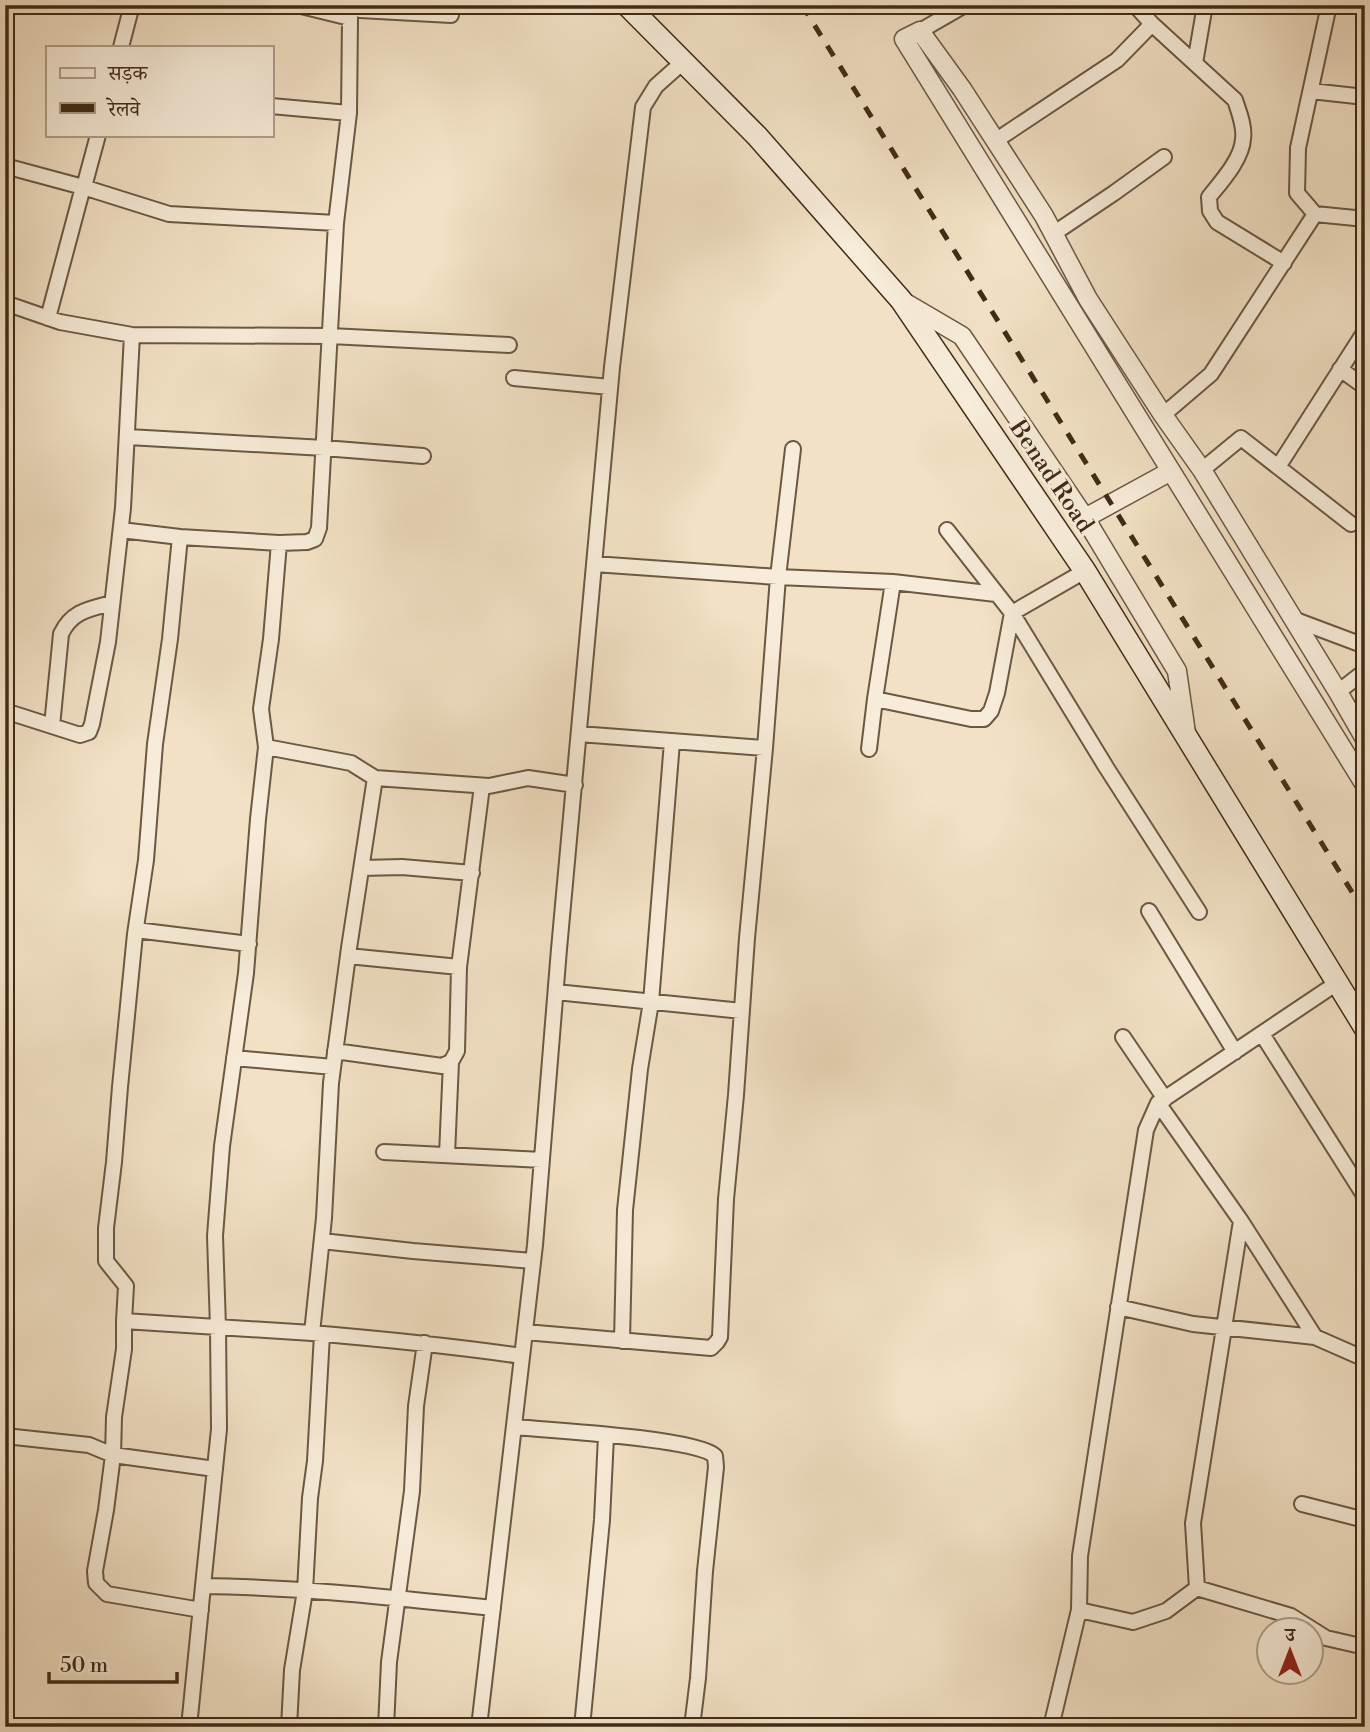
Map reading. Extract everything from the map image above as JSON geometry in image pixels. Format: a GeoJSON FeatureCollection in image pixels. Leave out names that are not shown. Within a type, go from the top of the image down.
{"type":"FeatureCollection","features":[{"type":"Feature","properties":{"kind":"main road","name":"Benad Road"},"geometry":{"type":"LineString","coordinates":[[627,5],[757,136],[901,300],[1085,571],[1365,1028]]}},
{"type":"Feature","properties":{"kind":"street"},"geometry":{"type":"LineString","coordinates":[[121,46],[131,5]]}},
{"type":"Feature","properties":{"kind":"street"},"geometry":{"type":"LineString","coordinates":[[297,5],[451,15]]}},
{"type":"Feature","properties":{"kind":"street"},"geometry":{"type":"LineString","coordinates":[[965,5],[904,39],[1365,785]]}},
{"type":"Feature","properties":{"kind":"street"},"geometry":{"type":"LineString","coordinates":[[1135,5],[1235,100],[1244,138],[1241,150],[1209,197],[1210,211],[1217,222],[1284,262]]}},
{"type":"Feature","properties":{"kind":"street"},"geometry":{"type":"LineString","coordinates":[[1195,63],[1205,5]]}},
{"type":"Feature","properties":{"kind":"street"},"geometry":{"type":"LineString","coordinates":[[1329,5],[1298,148],[1297,193],[1315,214],[1365,219]]}},
{"type":"Feature","properties":{"kind":"street"},"geometry":{"type":"LineString","coordinates":[[121,530],[180,537],[279,543],[315,539],[320,528],[336,223],[358,10]]}},
{"type":"Feature","properties":{"kind":"street"},"geometry":{"type":"LineString","coordinates":[[995,141],[1117,60],[1152,24]]}},
{"type":"Feature","properties":{"kind":"street"},"geometry":{"type":"LineString","coordinates":[[920,31],[1044,216],[1088,299],[1202,470],[1365,740]]}},
{"type":"Feature","properties":{"kind":"street"},"geometry":{"type":"LineString","coordinates":[[479,1727],[533,1261],[610,387],[643,107],[656,86],[683,62]]}},
{"type":"Feature","properties":{"kind":"street"},"geometry":{"type":"LineString","coordinates":[[1311,91],[1365,97]]}},
{"type":"Feature","properties":{"kind":"street"},"geometry":{"type":"LineString","coordinates":[[273,106],[349,113]]}},
{"type":"Feature","properties":{"kind":"street"},"geometry":{"type":"LineString","coordinates":[[48,318],[98,136]]}},
{"type":"Feature","properties":{"kind":"street"},"geometry":{"type":"LineString","coordinates":[[1053,234],[1164,157]]}},
{"type":"Feature","properties":{"kind":"street"},"geometry":{"type":"LineString","coordinates":[[5,166],[169,214],[336,223]]}},
{"type":"Feature","properties":{"kind":"street"},"geometry":{"type":"LineString","coordinates":[[1163,415],[1211,374],[1315,214]]}},
{"type":"Feature","properties":{"kind":"street"},"geometry":{"type":"LineString","coordinates":[[901,300],[962,336],[1084,518],[1177,671],[1187,740]]}},
{"type":"Feature","properties":{"kind":"street"},"geometry":{"type":"LineString","coordinates":[[5,303],[48,318],[132,335],[330,336],[509,345]]}},
{"type":"Feature","properties":{"kind":"street"},"geometry":{"type":"LineString","coordinates":[[1278,467],[1365,331]]}},
{"type":"Feature","properties":{"kind":"street"},"geometry":{"type":"LineString","coordinates":[[5,711],[79,735],[89,732],[92,724],[108,642],[121,530],[132,335]]}},
{"type":"Feature","properties":{"kind":"street"},"geometry":{"type":"LineString","coordinates":[[1340,369],[1365,387]]}},
{"type":"Feature","properties":{"kind":"street"},"geometry":{"type":"LineString","coordinates":[[514,378],[610,387]]}},
{"type":"Feature","properties":{"kind":"street"},"geometry":{"type":"LineString","coordinates":[[128,437],[423,456]]}},
{"type":"Feature","properties":{"kind":"street"},"geometry":{"type":"LineString","coordinates":[[1202,470],[1241,438],[1351,524]]}},
{"type":"Feature","properties":{"kind":"street"},"geometry":{"type":"LineString","coordinates":[[525,1332],[711,1348],[718,1342],[726,1199],[747,938],[778,577],[793,449]]}},
{"type":"Feature","properties":{"kind":"street"},"geometry":{"type":"LineString","coordinates":[[1084,518],[1171,471]]}},
{"type":"Feature","properties":{"kind":"street"},"geometry":{"type":"LineString","coordinates":[[947,530],[1012,613],[1199,912]]}},
{"type":"Feature","properties":{"kind":"street"},"geometry":{"type":"LineString","coordinates":[[180,537],[170,639],[155,744],[146,860],[136,930],[106,1228],[106,1261],[126,1286],[124,1349],[114,1417],[113,1455],[106,1510],[94,1571],[96,1583],[107,1594],[201,1611]]}},
{"type":"Feature","properties":{"kind":"street"},"geometry":{"type":"LineString","coordinates":[[188,1727],[219,1430],[215,1236],[222,1146],[249,944],[266,747],[261,709],[271,639],[279,543]]}},
{"type":"Feature","properties":{"kind":"street"},"geometry":{"type":"LineString","coordinates":[[594,564],[893,582],[996,594]]}},
{"type":"Feature","properties":{"kind":"street"},"geometry":{"type":"LineString","coordinates":[[875,699],[971,719],[984,719],[991,711],[997,693],[1012,613],[1085,571]]}},
{"type":"Feature","properties":{"kind":"street"},"geometry":{"type":"LineString","coordinates":[[869,749],[893,582]]}},
{"type":"Feature","properties":{"kind":"street"},"geometry":{"type":"LineString","coordinates":[[52,726],[61,634],[73,617],[87,609],[113,603]]}},
{"type":"Feature","properties":{"kind":"street"},"geometry":{"type":"LineString","coordinates":[[1293,619],[1365,646]]}},
{"type":"Feature","properties":{"kind":"street"},"geometry":{"type":"LineString","coordinates":[[1338,692],[1365,671]]}},
{"type":"Feature","properties":{"kind":"street"},"geometry":{"type":"LineString","coordinates":[[579,734],[765,748]]}},
{"type":"Feature","properties":{"kind":"street"},"geometry":{"type":"LineString","coordinates":[[622,1341],[625,1210],[640,1069],[651,1002],[671,742]]}},
{"type":"Feature","properties":{"kind":"street"},"geometry":{"type":"LineString","coordinates":[[266,747],[351,763],[375,778],[482,786],[527,778],[575,785]]}},
{"type":"Feature","properties":{"kind":"street"},"geometry":{"type":"LineString","coordinates":[[289,1727],[292,1670],[305,1591],[310,1498],[315,1461],[321,1241],[333,1067],[375,778]]}},
{"type":"Feature","properties":{"kind":"street"},"geometry":{"type":"LineString","coordinates":[[447,1155],[452,1062],[457,1051],[459,967],[482,786]]}},
{"type":"Feature","properties":{"kind":"street"},"geometry":{"type":"LineString","coordinates":[[362,867],[402,867],[472,873]]}},
{"type":"Feature","properties":{"kind":"street"},"geometry":{"type":"LineString","coordinates":[[1149,911],[1235,1052]]}},
{"type":"Feature","properties":{"kind":"street"},"geometry":{"type":"LineString","coordinates":[[136,930],[249,944]]}},
{"type":"Feature","properties":{"kind":"street"},"geometry":{"type":"LineString","coordinates":[[348,956],[459,967]]}},
{"type":"Feature","properties":{"kind":"street"},"geometry":{"type":"LineString","coordinates":[[1051,1727],[1079,1611],[1080,1556],[1146,1130],[1161,1101],[1337,983]]}},
{"type":"Feature","properties":{"kind":"street"},"geometry":{"type":"LineString","coordinates":[[556,992],[742,1011]]}},
{"type":"Feature","properties":{"kind":"street"},"geometry":{"type":"LineString","coordinates":[[1262,1034],[1365,1197]]}},
{"type":"Feature","properties":{"kind":"street"},"geometry":{"type":"LineString","coordinates":[[1123,1037],[1161,1101],[1315,1337]]}},
{"type":"Feature","properties":{"kind":"street"},"geometry":{"type":"LineString","coordinates":[[335,1051],[442,1066],[452,1062]]}},
{"type":"Feature","properties":{"kind":"street"},"geometry":{"type":"LineString","coordinates":[[234,1058],[333,1067]]}},
{"type":"Feature","properties":{"kind":"street"},"geometry":{"type":"LineString","coordinates":[[384,1152],[542,1160]]}},
{"type":"Feature","properties":{"kind":"street"},"geometry":{"type":"LineString","coordinates":[[1197,1588],[1192,1523],[1241,1221]]}},
{"type":"Feature","properties":{"kind":"street"},"geometry":{"type":"LineString","coordinates":[[321,1241],[533,1261]]}},
{"type":"Feature","properties":{"kind":"street"},"geometry":{"type":"LineString","coordinates":[[1118,1307],[1193,1324],[1315,1337],[1365,1359]]}},
{"type":"Feature","properties":{"kind":"street"},"geometry":{"type":"LineString","coordinates":[[124,1321],[317,1333],[425,1343],[522,1356]]}},
{"type":"Feature","properties":{"kind":"street"},"geometry":{"type":"LineString","coordinates":[[386,1727],[389,1662],[412,1491],[416,1406],[425,1343]]}},
{"type":"Feature","properties":{"kind":"street"},"geometry":{"type":"LineString","coordinates":[[514,1427],[646,1439],[710,1451],[715,1456],[692,1727]]}},
{"type":"Feature","properties":{"kind":"street"},"geometry":{"type":"LineString","coordinates":[[5,1436],[89,1445],[113,1455],[215,1469]]}},
{"type":"Feature","properties":{"kind":"street"},"geometry":{"type":"LineString","coordinates":[[582,1727],[602,1520],[606,1436]]}},
{"type":"Feature","properties":{"kind":"street"},"geometry":{"type":"LineString","coordinates":[[1302,1504],[1365,1520]]}},
{"type":"Feature","properties":{"kind":"street"},"geometry":{"type":"LineString","coordinates":[[203,1586],[260,1587],[493,1608]]}},
{"type":"Feature","properties":{"kind":"street"},"geometry":{"type":"LineString","coordinates":[[1079,1611],[1133,1622],[1166,1611],[1197,1588]]}},
{"type":"Feature","properties":{"kind":"street"},"geometry":{"type":"LineString","coordinates":[[1197,1588],[1291,1616],[1326,1637],[1365,1647]]}},
{"type":"Feature","properties":{"kind":"railway"},"geometry":{"type":"LineString","coordinates":[[802,5],[1365,913]]}}]}
